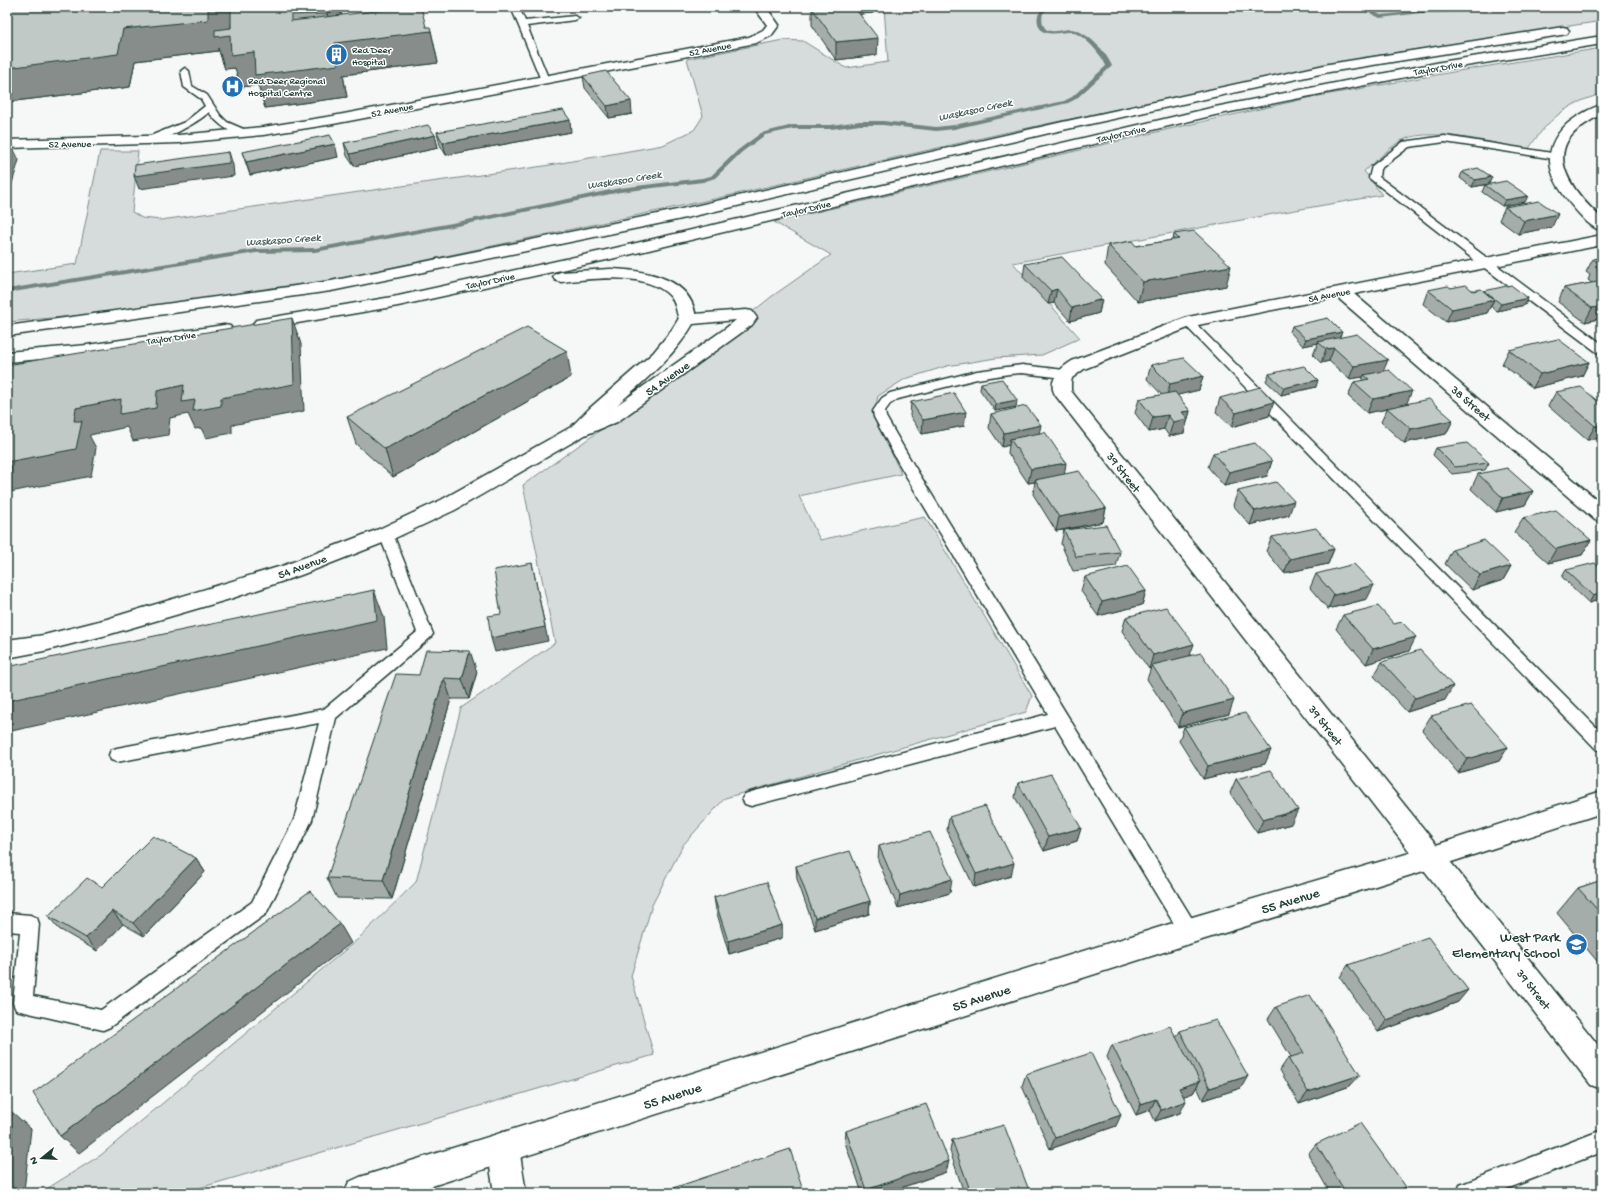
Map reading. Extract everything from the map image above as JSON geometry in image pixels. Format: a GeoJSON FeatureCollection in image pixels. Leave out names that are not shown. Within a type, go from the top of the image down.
{"type":"FeatureCollection","features":[{"type":"Feature","properties":{"kind":"street","name":"52 Avenue"},"geometry":{"type":"LineString","coordinates":[[7,144],[146,141],[245,133],[333,120],[743,42],[761,37],[770,30],[773,25],[760,7]]}},
{"type":"Feature","properties":{"kind":"street","name":"Taylor Drive"},"geometry":{"type":"LineString","coordinates":[[7,331],[331,286],[677,215],[1058,127],[1329,68],[1579,29]]}},
{"type":"Feature","properties":{"kind":"street","name":"Taylor Drive"},"geometry":{"type":"LineString","coordinates":[[250,326],[398,301],[612,254],[1215,111],[1441,66],[1602,40]]}},
{"type":"Feature","properties":{"kind":"street"},"geometry":{"type":"LineString","coordinates":[[1602,109],[1581,120],[1566,132],[1561,138],[1556,156],[1556,168],[1560,179],[1579,205],[1602,226]]}},
{"type":"Feature","properties":{"kind":"street","name":"54 Avenue"},"geometry":{"type":"LineString","coordinates":[[1064,374],[1078,365],[1188,322],[1602,240]]}},
{"type":"Feature","properties":{"kind":"street"},"geometry":{"type":"LineString","coordinates":[[472,284],[599,273],[640,276],[658,280],[681,297],[685,305],[687,319]]}},
{"type":"Feature","properties":{"kind":"street","name":"38 Street"},"geometry":{"type":"LineString","coordinates":[[1340,291],[1602,515]]}},
{"type":"Feature","properties":{"kind":"street","name":"54 Avenue"},"geometry":{"type":"LineString","coordinates":[[7,650],[44,643],[106,627],[222,593],[293,570],[386,534],[448,505],[578,431],[610,418],[742,325],[748,319],[746,315],[687,319],[682,330],[656,362],[626,389],[599,410],[578,431]]}},
{"type":"Feature","properties":{"kind":"street","name":"Taylor Drive"},"geometry":{"type":"LineString","coordinates":[[7,357],[87,350],[235,328]]}},
{"type":"Feature","properties":{"kind":"street","name":"39 Street"},"geometry":{"type":"LineString","coordinates":[[1064,374],[1060,384],[1062,392],[1602,1074]]}},
{"type":"Feature","properties":{"kind":"street","name":"55 Avenue"},"geometry":{"type":"LineString","coordinates":[[360,1193],[1189,931],[1430,858],[1602,802]]}},
{"type":"Feature","properties":{"kind":"street"},"geometry":{"type":"LineString","coordinates":[[503,1148],[510,1193]]}},
{"type":"Feature","properties":{"kind":"lane"},"geometry":{"type":"LineString","coordinates":[[515,7],[545,80]]}},
{"type":"Feature","properties":{"kind":"lane"},"geometry":{"type":"LineString","coordinates":[[522,24],[575,18]]}},
{"type":"Feature","properties":{"kind":"lane"},"geometry":{"type":"LineString","coordinates":[[185,71],[188,87],[204,97],[224,124],[245,133]]}},
{"type":"Feature","properties":{"kind":"lane"},"geometry":{"type":"LineString","coordinates":[[146,141],[168,134],[198,120],[210,107]]}},
{"type":"Feature","properties":{"kind":"lane"},"geometry":{"type":"LineString","coordinates":[[1556,156],[1445,139],[1406,144],[1375,168],[1374,178],[1486,264],[1602,350]]}},
{"type":"Feature","properties":{"kind":"lane"},"geometry":{"type":"LineString","coordinates":[[1188,322],[1602,744]]}},
{"type":"Feature","properties":{"kind":"lane"},"geometry":{"type":"LineString","coordinates":[[1064,374],[1022,369],[977,375],[894,396],[886,401],[879,410],[880,417],[906,464],[1189,931]]}},
{"type":"Feature","properties":{"kind":"lane"},"geometry":{"type":"LineString","coordinates":[[117,755],[328,715],[425,634],[386,534]]}},
{"type":"Feature","properties":{"kind":"lane"},"geometry":{"type":"LineString","coordinates":[[7,922],[30,924],[23,1003],[103,1020],[259,908],[303,820],[328,715]]}},
{"type":"Feature","properties":{"kind":"lane"},"geometry":{"type":"LineString","coordinates":[[751,799],[1059,718]]}},
{"type":"Feature","properties":{"kind":"lane"},"geometry":{"type":"LineString","coordinates":[[1468,1193],[1602,1141]]}},
{"type":"Feature","properties":{"kind":"shaded area"},"geometry":{"type":"Polygon","coordinates":[[[884,7],[1602,7],[1602,21],[1361,58],[1004,133],[714,199],[342,278],[261,292],[107,313],[7,322],[7,274],[77,264],[100,151],[138,151],[132,212],[142,218],[161,220],[544,166],[663,145],[694,130],[703,116],[687,59],[783,40],[803,41],[846,68],[888,62],[884,7]]]}},
{"type":"Feature","properties":{"kind":"shaded area"},"geometry":{"type":"Polygon","coordinates":[[[1602,48],[1602,94],[1578,102],[1559,114],[1535,139],[1528,150],[1466,138],[1432,135],[1417,136],[1400,141],[1364,171],[1382,195],[1013,263],[1080,338],[1042,355],[996,358],[947,366],[905,379],[878,396],[874,414],[901,474],[799,496],[820,540],[925,517],[1032,696],[1026,712],[725,798],[683,845],[652,905],[631,976],[654,1055],[182,1193],[40,1193],[101,1155],[358,939],[416,882],[461,708],[555,643],[523,485],[636,405],[771,297],[831,255],[774,222],[1165,130],[1313,97],[1464,70],[1602,48]]]}},
{"type":"Feature","properties":{"kind":"building"},"geometry":{"type":"Polygon","coordinates":[[[7,7],[208,7],[208,20],[123,29],[118,54],[7,68],[7,7]]]}},
{"type":"Feature","properties":{"kind":"building"},"geometry":{"type":"Polygon","coordinates":[[[231,7],[331,7],[327,14],[291,15],[291,21],[421,7],[426,27],[430,27],[431,31],[335,43],[338,65],[255,75],[254,52],[231,55],[230,35],[215,37],[215,30],[231,28],[231,7]]]}},
{"type":"Feature","properties":{"kind":"building"},"geometry":{"type":"Polygon","coordinates":[[[854,7],[878,38],[836,42],[812,8],[854,7]]]}},
{"type":"Feature","properties":{"kind":"building"},"geometry":{"type":"Polygon","coordinates":[[[606,71],[631,101],[607,106],[583,76],[606,71]]]}},
{"type":"Feature","properties":{"kind":"building"},"geometry":{"type":"Polygon","coordinates":[[[563,110],[570,120],[443,143],[437,132],[563,110]]]}},
{"type":"Feature","properties":{"kind":"building"},"geometry":{"type":"Polygon","coordinates":[[[428,125],[435,135],[350,154],[344,143],[428,125]]]}},
{"type":"Feature","properties":{"kind":"building"},"geometry":{"type":"Polygon","coordinates":[[[330,135],[335,144],[246,162],[242,152],[330,135]]]}},
{"type":"Feature","properties":{"kind":"building"},"geometry":{"type":"Polygon","coordinates":[[[229,152],[229,163],[134,176],[135,165],[229,152]]]}},
{"type":"Feature","properties":{"kind":"building"},"geometry":{"type":"Polygon","coordinates":[[[1478,168],[1492,177],[1475,180],[1462,172],[1478,168]]]}},
{"type":"Feature","properties":{"kind":"building"},"geometry":{"type":"Polygon","coordinates":[[[1506,181],[1528,196],[1505,200],[1485,185],[1506,181]]]}},
{"type":"Feature","properties":{"kind":"building"},"geometry":{"type":"Polygon","coordinates":[[[1539,201],[1558,214],[1524,221],[1505,207],[1539,201]]]}},
{"type":"Feature","properties":{"kind":"building"},"geometry":{"type":"Polygon","coordinates":[[[1194,231],[1231,266],[1143,282],[1108,245],[1132,241],[1136,246],[1179,239],[1174,234],[1194,231]]]}},
{"type":"Feature","properties":{"kind":"building"},"geometry":{"type":"Polygon","coordinates":[[[1062,257],[1102,299],[1072,308],[1057,289],[1051,291],[1025,264],[1062,257]]]}},
{"type":"Feature","properties":{"kind":"building"},"geometry":{"type":"Polygon","coordinates":[[[1602,257],[1602,265],[1593,259],[1602,257]]]}},
{"type":"Feature","properties":{"kind":"building"},"geometry":{"type":"Polygon","coordinates":[[[1602,265],[1602,271],[1595,266],[1602,265]]]}},
{"type":"Feature","properties":{"kind":"building"},"geometry":{"type":"Polygon","coordinates":[[[1602,281],[1602,306],[1592,308],[1564,288],[1602,281]]]}},
{"type":"Feature","properties":{"kind":"building"},"geometry":{"type":"Polygon","coordinates":[[[1466,285],[1473,291],[1481,289],[1494,300],[1452,309],[1428,290],[1448,286],[1451,288],[1466,285]]]}},
{"type":"Feature","properties":{"kind":"building"},"geometry":{"type":"Polygon","coordinates":[[[1511,285],[1528,298],[1501,304],[1484,291],[1511,285]]]}},
{"type":"Feature","properties":{"kind":"building"},"geometry":{"type":"Polygon","coordinates":[[[292,318],[294,384],[221,398],[221,406],[193,411],[195,400],[182,402],[184,385],[157,391],[156,408],[120,414],[121,399],[76,408],[74,421],[82,421],[76,449],[7,462],[7,365],[292,318]]]}},
{"type":"Feature","properties":{"kind":"building"},"geometry":{"type":"Polygon","coordinates":[[[1328,318],[1342,332],[1306,339],[1292,326],[1328,318]]]}},
{"type":"Feature","properties":{"kind":"building"},"geometry":{"type":"Polygon","coordinates":[[[527,327],[567,351],[385,449],[347,417],[527,327]]]}},
{"type":"Feature","properties":{"kind":"building"},"geometry":{"type":"Polygon","coordinates":[[[1357,334],[1388,360],[1354,366],[1334,348],[1326,349],[1318,342],[1357,334]]]}},
{"type":"Feature","properties":{"kind":"building"},"geometry":{"type":"Polygon","coordinates":[[[1558,339],[1589,362],[1540,374],[1509,350],[1558,339]]]}},
{"type":"Feature","properties":{"kind":"building"},"geometry":{"type":"Polygon","coordinates":[[[1184,358],[1203,376],[1170,384],[1151,365],[1184,358]]]}},
{"type":"Feature","properties":{"kind":"building"},"geometry":{"type":"Polygon","coordinates":[[[1304,366],[1318,380],[1284,388],[1269,374],[1304,366]]]}},
{"type":"Feature","properties":{"kind":"building"},"geometry":{"type":"Polygon","coordinates":[[[1389,370],[1412,391],[1373,399],[1354,382],[1369,379],[1364,375],[1389,370]]]}},
{"type":"Feature","properties":{"kind":"building"},"geometry":{"type":"Polygon","coordinates":[[[1002,379],[1017,400],[996,404],[981,383],[1002,379]]]}},
{"type":"Feature","properties":{"kind":"building"},"geometry":{"type":"Polygon","coordinates":[[[1260,387],[1274,402],[1236,413],[1220,398],[1260,387]]]}},
{"type":"Feature","properties":{"kind":"building"},"geometry":{"type":"Polygon","coordinates":[[[1581,387],[1602,405],[1602,425],[1595,426],[1556,392],[1581,387]]]}},
{"type":"Feature","properties":{"kind":"building"},"geometry":{"type":"Polygon","coordinates":[[[1175,392],[1190,411],[1182,412],[1188,419],[1173,422],[1168,415],[1153,417],[1139,399],[1175,392]]]}},
{"type":"Feature","properties":{"kind":"building"},"geometry":{"type":"Polygon","coordinates":[[[954,393],[966,412],[923,420],[911,402],[954,393]]]}},
{"type":"Feature","properties":{"kind":"building"},"geometry":{"type":"Polygon","coordinates":[[[1429,399],[1453,420],[1411,429],[1387,408],[1429,399]]]}},
{"type":"Feature","properties":{"kind":"building"},"geometry":{"type":"Polygon","coordinates":[[[1026,406],[1041,425],[1004,433],[991,414],[1026,406]]]}},
{"type":"Feature","properties":{"kind":"building"},"geometry":{"type":"Polygon","coordinates":[[[1045,432],[1066,463],[1031,469],[1010,439],[1045,432]]]}},
{"type":"Feature","properties":{"kind":"building"},"geometry":{"type":"Polygon","coordinates":[[[1255,443],[1272,461],[1229,472],[1213,453],[1255,443]]]}},
{"type":"Feature","properties":{"kind":"building"},"geometry":{"type":"Polygon","coordinates":[[[1467,443],[1489,463],[1455,467],[1436,448],[1467,443]]]}},
{"type":"Feature","properties":{"kind":"building"},"geometry":{"type":"Polygon","coordinates":[[[1507,468],[1533,491],[1503,498],[1478,474],[1507,468]]]}},
{"type":"Feature","properties":{"kind":"building"},"geometry":{"type":"Polygon","coordinates":[[[1079,471],[1106,508],[1059,517],[1035,480],[1079,471]]]}},
{"type":"Feature","properties":{"kind":"building"},"geometry":{"type":"Polygon","coordinates":[[[1276,482],[1294,501],[1255,511],[1238,491],[1276,482]]]}},
{"type":"Feature","properties":{"kind":"building"},"geometry":{"type":"Polygon","coordinates":[[[1556,510],[1591,540],[1556,549],[1523,518],[1556,510]]]}},
{"type":"Feature","properties":{"kind":"building"},"geometry":{"type":"Polygon","coordinates":[[[1106,525],[1120,552],[1076,557],[1064,530],[1106,525]]]}},
{"type":"Feature","properties":{"kind":"building"},"geometry":{"type":"Polygon","coordinates":[[[1316,528],[1334,549],[1290,559],[1272,537],[1316,528]]]}},
{"type":"Feature","properties":{"kind":"building"},"geometry":{"type":"Polygon","coordinates":[[[1484,540],[1511,566],[1480,575],[1452,550],[1484,540]]]}},
{"type":"Feature","properties":{"kind":"building"},"geometry":{"type":"Polygon","coordinates":[[[532,563],[545,627],[491,638],[488,616],[501,614],[494,570],[532,563]]]}},
{"type":"Feature","properties":{"kind":"building"},"geometry":{"type":"Polygon","coordinates":[[[1595,563],[1602,570],[1602,593],[1593,596],[1566,570],[1595,563]]]}},
{"type":"Feature","properties":{"kind":"building"},"geometry":{"type":"Polygon","coordinates":[[[1354,564],[1374,585],[1334,595],[1316,574],[1354,564]]]}},
{"type":"Feature","properties":{"kind":"building"},"geometry":{"type":"Polygon","coordinates":[[[1128,566],[1146,591],[1102,602],[1085,577],[1128,566]]]}},
{"type":"Feature","properties":{"kind":"building"},"geometry":{"type":"Polygon","coordinates":[[[374,590],[377,620],[7,701],[7,667],[374,590]]]}},
{"type":"Feature","properties":{"kind":"building"},"geometry":{"type":"Polygon","coordinates":[[[1378,606],[1394,624],[1402,622],[1416,637],[1373,649],[1343,615],[1378,606]]]}},
{"type":"Feature","properties":{"kind":"building"},"geometry":{"type":"Polygon","coordinates":[[[1166,607],[1194,644],[1153,655],[1126,617],[1166,607]]]}},
{"type":"Feature","properties":{"kind":"building"},"geometry":{"type":"Polygon","coordinates":[[[426,650],[470,651],[462,679],[444,678],[383,880],[327,878],[396,674],[419,675],[426,650]]]}},
{"type":"Feature","properties":{"kind":"building"},"geometry":{"type":"Polygon","coordinates":[[[1420,650],[1453,686],[1415,698],[1382,662],[1420,650]]]}},
{"type":"Feature","properties":{"kind":"building"},"geometry":{"type":"Polygon","coordinates":[[[1201,653],[1234,700],[1183,713],[1152,665],[1201,653]]]}},
{"type":"Feature","properties":{"kind":"building"},"geometry":{"type":"Polygon","coordinates":[[[1471,705],[1508,747],[1467,759],[1431,716],[1471,705]]]}},
{"type":"Feature","properties":{"kind":"building"},"geometry":{"type":"Polygon","coordinates":[[[1245,713],[1271,750],[1208,766],[1184,727],[1245,713]]]}},
{"type":"Feature","properties":{"kind":"building"},"geometry":{"type":"Polygon","coordinates":[[[1271,770],[1298,810],[1263,820],[1236,779],[1271,770]]]}},
{"type":"Feature","properties":{"kind":"building"},"geometry":{"type":"Polygon","coordinates":[[[1051,774],[1081,828],[1048,837],[1018,783],[1051,774]]]}},
{"type":"Feature","properties":{"kind":"building"},"geometry":{"type":"Polygon","coordinates":[[[985,806],[1014,863],[976,874],[949,817],[985,806]]]}},
{"type":"Feature","properties":{"kind":"building"},"geometry":{"type":"Polygon","coordinates":[[[930,832],[952,879],[900,895],[879,846],[930,832]]]}},
{"type":"Feature","properties":{"kind":"building"},"geometry":{"type":"Polygon","coordinates":[[[153,836],[196,858],[133,923],[112,911],[86,938],[48,916],[87,878],[102,887],[153,836]]]}},
{"type":"Feature","properties":{"kind":"building"},"geometry":{"type":"Polygon","coordinates":[[[850,851],[870,901],[815,918],[796,866],[850,851]]]}},
{"type":"Feature","properties":{"kind":"building"},"geometry":{"type":"Polygon","coordinates":[[[1602,880],[1602,915],[1578,888],[1602,880]]]}},
{"type":"Feature","properties":{"kind":"building"},"geometry":{"type":"Polygon","coordinates":[[[767,882],[782,925],[728,941],[714,897],[767,882]]]}},
{"type":"Feature","properties":{"kind":"building"},"geometry":{"type":"Polygon","coordinates":[[[310,891],[340,924],[60,1136],[33,1093],[310,891]]]}},
{"type":"Feature","properties":{"kind":"building"},"geometry":{"type":"Polygon","coordinates":[[[1428,937],[1468,990],[1387,1020],[1348,965],[1428,937]]]}},
{"type":"Feature","properties":{"kind":"building"},"geometry":{"type":"Polygon","coordinates":[[[1310,995],[1360,1075],[1308,1092],[1288,1058],[1304,1053],[1276,1007],[1310,995]]]}},
{"type":"Feature","properties":{"kind":"building"},"geometry":{"type":"Polygon","coordinates":[[[1216,1020],[1248,1076],[1210,1088],[1180,1031],[1216,1020]]]}},
{"type":"Feature","properties":{"kind":"building"},"geometry":{"type":"Polygon","coordinates":[[[1170,1026],[1200,1081],[1179,1088],[1186,1101],[1161,1110],[1156,1099],[1141,1104],[1112,1045],[1170,1026]]]}},
{"type":"Feature","properties":{"kind":"building"},"geometry":{"type":"Polygon","coordinates":[[[1091,1053],[1121,1115],[1055,1138],[1026,1074],[1091,1053]]]}},
{"type":"Feature","properties":{"kind":"building"},"geometry":{"type":"Polygon","coordinates":[[[926,1104],[949,1161],[866,1190],[846,1131],[926,1104]]]}},
{"type":"Feature","properties":{"kind":"building"},"geometry":{"type":"Polygon","coordinates":[[[12,1112],[7,1150],[7,1113],[12,1112]]]}},
{"type":"Feature","properties":{"kind":"building"},"geometry":{"type":"Polygon","coordinates":[[[1360,1123],[1406,1187],[1391,1193],[1346,1193],[1316,1144],[1360,1123]]]}},
{"type":"Feature","properties":{"kind":"building"},"geometry":{"type":"Polygon","coordinates":[[[1004,1125],[1030,1193],[971,1193],[952,1140],[1004,1125]]]}},
{"type":"Feature","properties":{"kind":"building"},"geometry":{"type":"Polygon","coordinates":[[[790,1149],[804,1193],[658,1193],[790,1149]]]}},
{"type":"Feature","properties":{"kind":"waterway","name":"Waskasoo Creek"},"geometry":{"type":"LineString","coordinates":[[7,291],[256,251],[315,250],[452,225],[620,190],[703,180],[713,177],[740,151],[763,134],[793,127],[831,127],[860,123],[883,123],[936,129],[954,127],[1066,102],[1074,98],[1109,66],[1104,56],[1082,35],[1072,31],[1050,32],[1044,30],[1041,25],[1040,15],[1042,11],[1050,7]]}},
{"type":"Feature","properties":{"kind":"waterway","name":"Waskasoo Creek"},"geometry":{"type":"LineString","coordinates":[[1360,7],[1380,17],[1482,7]]}},
{"type":"Feature","properties":{"kind":"place","name":"Red Deer Hospital"},"geometry":{"type":"Point","coordinates":[337,55]}},
{"type":"Feature","properties":{"kind":"place","name":"Red Deer Regional Hospital Centre"},"geometry":{"type":"Point","coordinates":[232,86]}},
{"type":"Feature","properties":{"kind":"place","name":"West Park Elementary School"},"geometry":{"type":"Point","coordinates":[1576,944]}}]}
